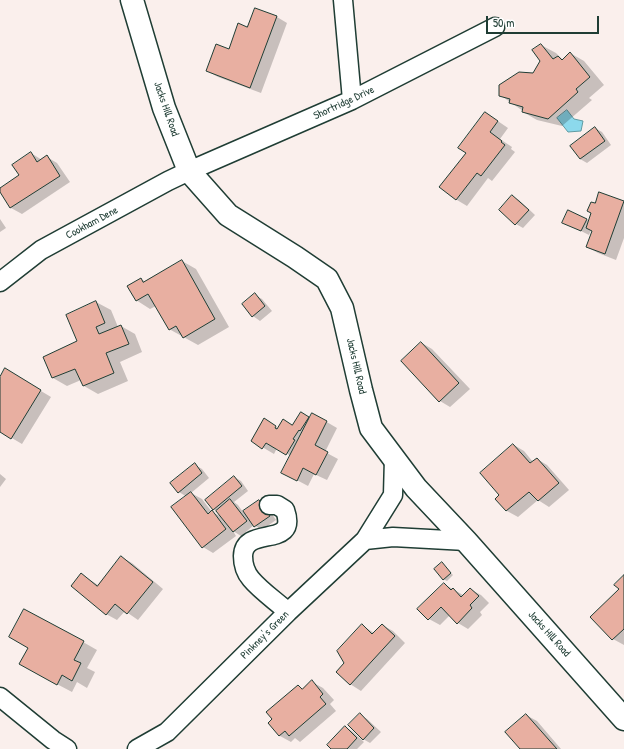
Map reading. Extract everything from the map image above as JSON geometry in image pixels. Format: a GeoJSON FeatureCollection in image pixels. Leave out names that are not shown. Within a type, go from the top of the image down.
{"type":"FeatureCollection","features":[{"type":"Feature","properties":{"kind":"street","name":"Jacks Hill Road"},"geometry":{"type":"LineString","coordinates":[[132,0],[164,108],[189,171],[228,215],[295,256],[327,279],[342,308],[371,428],[416,488],[622,712]]}},
{"type":"Feature","properties":{"kind":"street"},"geometry":{"type":"LineString","coordinates":[[343,0],[352,100]]}},
{"type":"Feature","properties":{"kind":"street","name":"Shortridge Drive"},"geometry":{"type":"LineString","coordinates":[[189,171],[352,100],[495,27]]}},
{"type":"Feature","properties":{"kind":"street","name":"Cookham Dene"},"geometry":{"type":"LineString","coordinates":[[0,282],[41,250],[189,171]]}},
{"type":"Feature","properties":{"kind":"street","name":"Pinkney's Green"},"geometry":{"type":"LineString","coordinates":[[137,749],[167,732],[288,612],[365,540],[393,495],[394,458]]}},
{"type":"Feature","properties":{"kind":"street"},"geometry":{"type":"LineString","coordinates":[[269,505],[277,505],[285,510],[288,519],[286,528],[283,532],[252,540],[246,546],[243,553],[244,568],[251,579],[288,612]]}},
{"type":"Feature","properties":{"kind":"street"},"geometry":{"type":"LineString","coordinates":[[365,540],[393,537],[466,541]]}},
{"type":"Feature","properties":{"kind":"street"},"geometry":{"type":"LineString","coordinates":[[0,697],[53,740],[67,749]]}},
{"type":"Feature","properties":{"kind":"street","name":"Pinkney's Green"},"geometry":{"type":"LineString","coordinates":[[161,749],[167,732]]}},
{"type":"Feature","properties":{"kind":"water"},"geometry":{"type":"Polygon","coordinates":[[[567,110],[574,119],[583,121],[581,131],[568,132],[557,118],[567,110]]]}},
{"type":"Feature","properties":{"kind":"building"},"geometry":{"type":"Polygon","coordinates":[[[255,8],[277,16],[250,88],[206,71],[216,44],[229,49],[238,23],[247,27],[255,8]]]}},
{"type":"Feature","properties":{"kind":"building"},"geometry":{"type":"Polygon","coordinates":[[[541,44],[553,59],[558,56],[562,60],[570,52],[590,77],[576,89],[578,92],[548,119],[522,112],[523,107],[509,103],[510,99],[499,96],[499,85],[519,72],[533,73],[540,61],[532,50],[541,44]]]}},
{"type":"Feature","properties":{"kind":"building"},"geometry":{"type":"Polygon","coordinates":[[[485,112],[498,121],[490,132],[505,145],[481,176],[477,173],[456,200],[439,187],[466,153],[458,148],[485,112]]]}},
{"type":"Feature","properties":{"kind":"building"},"geometry":{"type":"Polygon","coordinates":[[[595,127],[605,141],[580,159],[570,146],[595,127]]]}},
{"type":"Feature","properties":{"kind":"building"},"geometry":{"type":"Polygon","coordinates":[[[31,152],[37,162],[47,155],[60,176],[10,208],[0,192],[0,188],[19,175],[12,165],[31,152]]]}},
{"type":"Feature","properties":{"kind":"building"},"geometry":{"type":"Polygon","coordinates":[[[599,192],[624,201],[605,254],[586,247],[592,231],[586,228],[591,213],[587,211],[591,202],[595,203],[599,192]]]}},
{"type":"Feature","properties":{"kind":"building"},"geometry":{"type":"Polygon","coordinates":[[[512,195],[529,210],[515,225],[499,210],[512,195]]]}},
{"type":"Feature","properties":{"kind":"building"},"geometry":{"type":"Polygon","coordinates":[[[568,210],[587,219],[581,231],[562,223],[568,210]]]}},
{"type":"Feature","properties":{"kind":"building"},"geometry":{"type":"Polygon","coordinates":[[[182,260],[215,319],[183,338],[176,326],[169,330],[148,294],[136,301],[127,286],[141,278],[143,282],[182,260]]]}},
{"type":"Feature","properties":{"kind":"building"},"geometry":{"type":"Polygon","coordinates":[[[255,293],[265,306],[252,317],[242,304],[255,293]]]}},
{"type":"Feature","properties":{"kind":"building"},"geometry":{"type":"Polygon","coordinates":[[[96,301],[105,323],[96,327],[99,334],[121,325],[129,344],[106,353],[114,373],[83,386],[75,369],[52,378],[43,357],[77,341],[66,315],[96,301]]]}},
{"type":"Feature","properties":{"kind":"building"},"geometry":{"type":"Polygon","coordinates":[[[421,342],[459,383],[439,402],[401,361],[421,342]]]}},
{"type":"Feature","properties":{"kind":"building"},"geometry":{"type":"Polygon","coordinates":[[[5,368],[41,390],[11,439],[0,432],[0,377],[5,368]]]}},
{"type":"Feature","properties":{"kind":"building"},"geometry":{"type":"Polygon","coordinates":[[[301,412],[309,417],[293,439],[295,440],[286,455],[266,443],[262,449],[251,441],[264,418],[276,426],[275,428],[277,429],[283,419],[292,425],[301,412]]]}},
{"type":"Feature","properties":{"kind":"building"},"geometry":{"type":"Polygon","coordinates":[[[312,413],[327,421],[315,445],[328,452],[316,475],[303,468],[297,481],[281,473],[312,413]]]}},
{"type":"Feature","properties":{"kind":"building"},"geometry":{"type":"Polygon","coordinates":[[[513,444],[530,463],[537,458],[559,483],[538,501],[529,492],[506,511],[495,499],[499,495],[480,473],[513,444]]]}},
{"type":"Feature","properties":{"kind":"building"},"geometry":{"type":"Polygon","coordinates":[[[195,463],[202,473],[178,493],[170,483],[195,463]]]}},
{"type":"Feature","properties":{"kind":"building"},"geometry":{"type":"Polygon","coordinates":[[[234,476],[242,486],[213,510],[205,500],[234,476]]]}},
{"type":"Feature","properties":{"kind":"building"},"geometry":{"type":"Polygon","coordinates":[[[191,492],[208,514],[212,510],[226,529],[202,548],[171,507],[191,492]]]}},
{"type":"Feature","properties":{"kind":"building"},"geometry":{"type":"Polygon","coordinates":[[[230,499],[247,521],[233,532],[216,511],[230,499]]]}},
{"type":"Feature","properties":{"kind":"building"},"geometry":{"type":"Polygon","coordinates":[[[259,500],[270,516],[254,527],[243,511],[259,500]]]}},
{"type":"Feature","properties":{"kind":"building"},"geometry":{"type":"Polygon","coordinates":[[[121,556],[153,582],[127,614],[115,604],[106,615],[71,586],[81,573],[97,586],[121,556]]]}},
{"type":"Feature","properties":{"kind":"building"},"geometry":{"type":"Polygon","coordinates":[[[442,562],[451,573],[443,580],[434,569],[442,562]]]}},
{"type":"Feature","properties":{"kind":"building"},"geometry":{"type":"Polygon","coordinates":[[[624,575],[624,629],[612,640],[590,617],[619,589],[614,585],[624,575]]]}},
{"type":"Feature","properties":{"kind":"building"},"geometry":{"type":"Polygon","coordinates":[[[444,583],[451,590],[453,588],[461,597],[470,588],[479,596],[470,605],[472,608],[457,624],[441,607],[428,620],[417,609],[444,583]]]}},
{"type":"Feature","properties":{"kind":"building"},"geometry":{"type":"Polygon","coordinates":[[[24,609],[84,641],[74,660],[81,663],[72,681],[62,675],[57,685],[19,664],[28,648],[9,637],[24,609]]]}},
{"type":"Feature","properties":{"kind":"building"},"geometry":{"type":"Polygon","coordinates":[[[362,624],[372,634],[382,624],[395,636],[350,685],[336,672],[344,663],[337,651],[362,624]]]}},
{"type":"Feature","properties":{"kind":"building"},"geometry":{"type":"Polygon","coordinates":[[[312,680],[323,694],[320,697],[326,704],[289,736],[285,731],[279,736],[268,723],[272,719],[266,712],[298,685],[302,689],[312,680]]]}},
{"type":"Feature","properties":{"kind":"building"},"geometry":{"type":"Polygon","coordinates":[[[360,713],[374,728],[363,740],[348,725],[360,713]]]}},
{"type":"Feature","properties":{"kind":"building"},"geometry":{"type":"Polygon","coordinates":[[[526,714],[557,749],[520,749],[505,732],[526,714]]]}},
{"type":"Feature","properties":{"kind":"building"},"geometry":{"type":"Polygon","coordinates":[[[345,726],[357,738],[347,749],[331,749],[327,745],[345,726]]]}}]}
